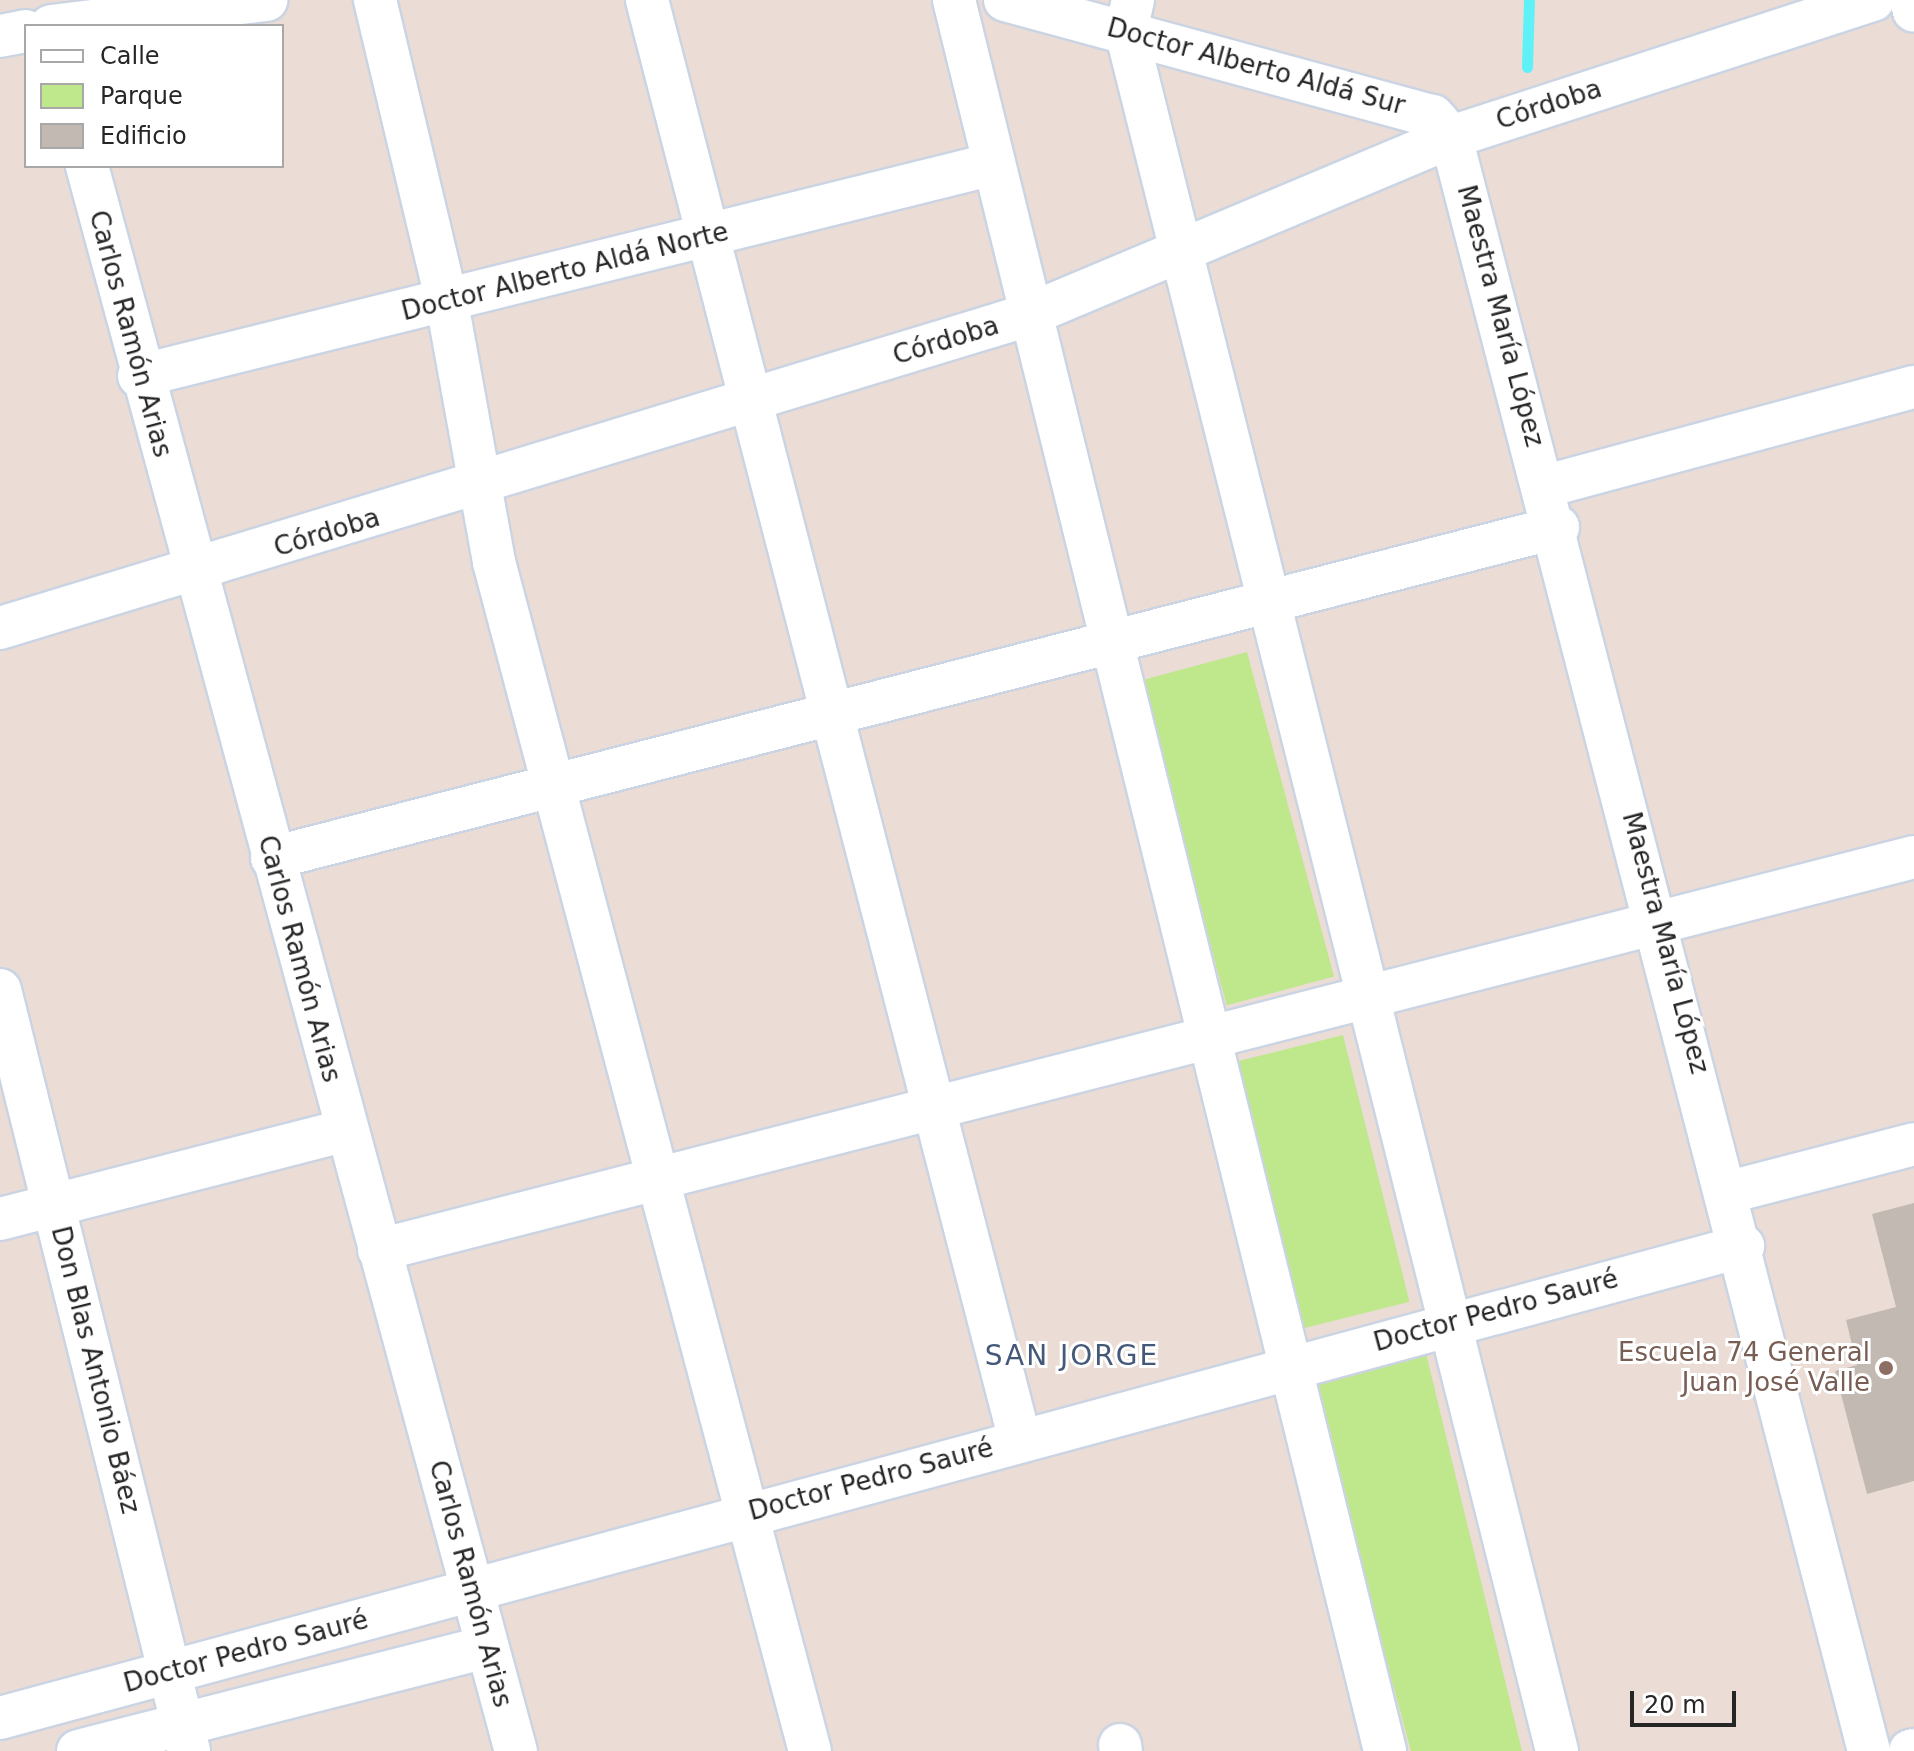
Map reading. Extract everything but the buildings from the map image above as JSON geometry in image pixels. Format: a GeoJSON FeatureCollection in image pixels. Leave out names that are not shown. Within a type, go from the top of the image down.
{"type":"FeatureCollection","features":[{"type":"Feature","properties":{"kind":"street"},"geometry":{"type":"LineString","coordinates":[[68,24],[266,0]]}},
{"type":"Feature","properties":{"kind":"street"},"geometry":{"type":"LineString","coordinates":[[375,0],[447,303],[478,486],[550,784],[744,1515],[810,1751]]}},
{"type":"Feature","properties":{"kind":"street"},"geometry":{"type":"LineString","coordinates":[[647,0],[1020,1440]]}},
{"type":"Feature","properties":{"kind":"street"},"geometry":{"type":"LineString","coordinates":[[954,0],[990,165],[1112,644],[1385,1751]]}},
{"type":"Feature","properties":{"kind":"street","name":"Doctor Alberto Aldá Sur"},"geometry":{"type":"LineString","coordinates":[[1005,0],[1129,16],[1433,116],[1451,137]]}},
{"type":"Feature","properties":{"kind":"street","name":"Córdoba"},"geometry":{"type":"LineString","coordinates":[[0,628],[195,574],[1028,315],[1181,256],[1451,137],[1873,0]]}},
{"type":"Feature","properties":{"kind":"street"},"geometry":{"type":"LineString","coordinates":[[1911,0],[1914,11]]}},
{"type":"Feature","properties":{"kind":"street"},"geometry":{"type":"LineString","coordinates":[[1129,16],[1181,256],[1365,999],[1557,1751]]}},
{"type":"Feature","properties":{"kind":"street"},"geometry":{"type":"LineString","coordinates":[[0,36],[24,31]]}},
{"type":"Feature","properties":{"kind":"street","name":"Maestra María López"},"geometry":{"type":"LineString","coordinates":[[1451,137],[1558,527],[1869,1751]]}},
{"type":"Feature","properties":{"kind":"street","name":"Doctor Alberto Aldá Norte"},"geometry":{"type":"LineString","coordinates":[[139,376],[447,303],[990,165]]}},
{"type":"Feature","properties":{"kind":"street","name":"Carlos Ramón Arias"},"geometry":{"type":"LineString","coordinates":[[87,168],[139,376],[516,1751]]}},
{"type":"Feature","properties":{"kind":"street"},"geometry":{"type":"LineString","coordinates":[[1546,486],[1914,387]]}},
{"type":"Feature","properties":{"kind":"street"},"geometry":{"type":"LineString","coordinates":[[272,858],[1558,527]]}},
{"type":"Feature","properties":{"kind":"street"},"geometry":{"type":"LineString","coordinates":[[379,1250],[1208,1041],[1914,857]]}},
{"type":"Feature","properties":{"kind":"street","name":"Don Blas Antonio Báez"},"geometry":{"type":"LineString","coordinates":[[0,990],[186,1737]]}},
{"type":"Feature","properties":{"kind":"street"},"geometry":{"type":"LineString","coordinates":[[0,1219],[346,1130]]}},
{"type":"Feature","properties":{"kind":"street"},"geometry":{"type":"LineString","coordinates":[[1729,1192],[1914,1144]]}},
{"type":"Feature","properties":{"kind":"street","name":"Doctor Pedro Sauré"},"geometry":{"type":"LineString","coordinates":[[0,1718],[472,1593],[1289,1365],[1743,1246]]}},
{"type":"Feature","properties":{"kind":"street","name":"Doctor Pedro Sauré"},"geometry":{"type":"LineString","coordinates":[[78,1751],[186,1737],[487,1647]]}},
{"type":"Feature","properties":{"kind":"green space"},"geometry":{"type":"Polygon","coordinates":[[[1247,652],[1334,977],[1227,1005],[1140,681],[1247,652]]]}},
{"type":"Feature","properties":{"kind":"green space"},"geometry":{"type":"Polygon","coordinates":[[[1343,1035],[1410,1302],[1299,1329],[1232,1063],[1343,1035]]]}},
{"type":"Feature","properties":{"kind":"green space"},"geometry":{"type":"Polygon","coordinates":[[[1426,1353],[1522,1751],[1411,1751],[1312,1386],[1426,1353]]]}},
{"type":"Feature","properties":{"kind":"waterway"},"geometry":{"type":"LineString","coordinates":[[1527,67],[1529,0]]}},
{"type":"Feature","properties":{"kind":"place","name":"Escuela 74 General Juan José Valle"},"geometry":{"type":"Point","coordinates":[1886,1368]}},
{"type":"Feature","properties":{"kind":"district","name":"SAN JORGE"},"geometry":{"type":"Point","coordinates":[1072,1356]}}]}
